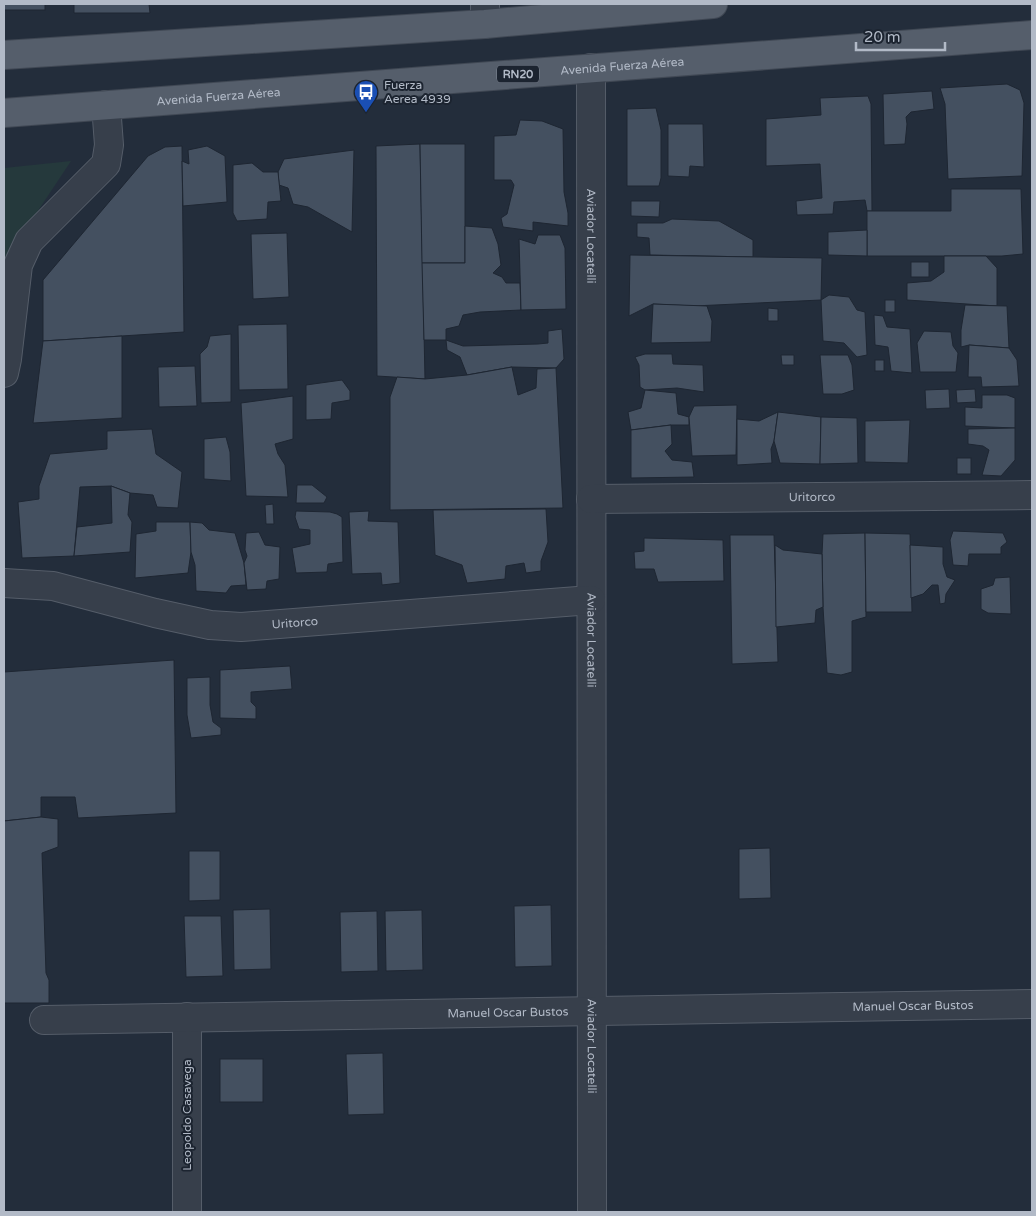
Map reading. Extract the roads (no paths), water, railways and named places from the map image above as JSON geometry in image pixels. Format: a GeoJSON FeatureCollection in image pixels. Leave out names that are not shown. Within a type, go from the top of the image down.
{"type":"FeatureCollection","features":[{"type":"Feature","properties":{"kind":"main road"},"geometry":{"type":"LineString","coordinates":[[4,55],[485,14],[713,4]]}},
{"type":"Feature","properties":{"kind":"main road","name":"Avenida Fuerza Aérea"},"geometry":{"type":"LineString","coordinates":[[4,113],[1032,35]]}},
{"type":"Feature","properties":{"kind":"street","name":"Aviador Locatelli"},"geometry":{"type":"LineString","coordinates":[[591,68],[592,1212]]}},
{"type":"Feature","properties":{"kind":"street"},"geometry":{"type":"LineString","coordinates":[[4,373],[8,359],[18,265],[29,241],[106,164],[109,146],[106,105]]}},
{"type":"Feature","properties":{"kind":"street","name":"Uritorco"},"geometry":{"type":"LineString","coordinates":[[591,500],[1032,495]]}},
{"type":"Feature","properties":{"kind":"street","name":"Uritorco"},"geometry":{"type":"LineString","coordinates":[[4,583],[53,586],[155,613],[210,625],[242,627],[591,600]]}},
{"type":"Feature","properties":{"kind":"street","name":"Manuel Oscar Bustos"},"geometry":{"type":"LineString","coordinates":[[44,1020],[1032,1004]]}},
{"type":"Feature","properties":{"kind":"street","name":"Leopoldo Casavega"},"geometry":{"type":"LineString","coordinates":[[187,1017],[187,1212]]}},
{"type":"Feature","properties":{"kind":"place","name":"Fuerza Aerea 4939"},"geometry":{"type":"Point","coordinates":[366,113]}}]}
